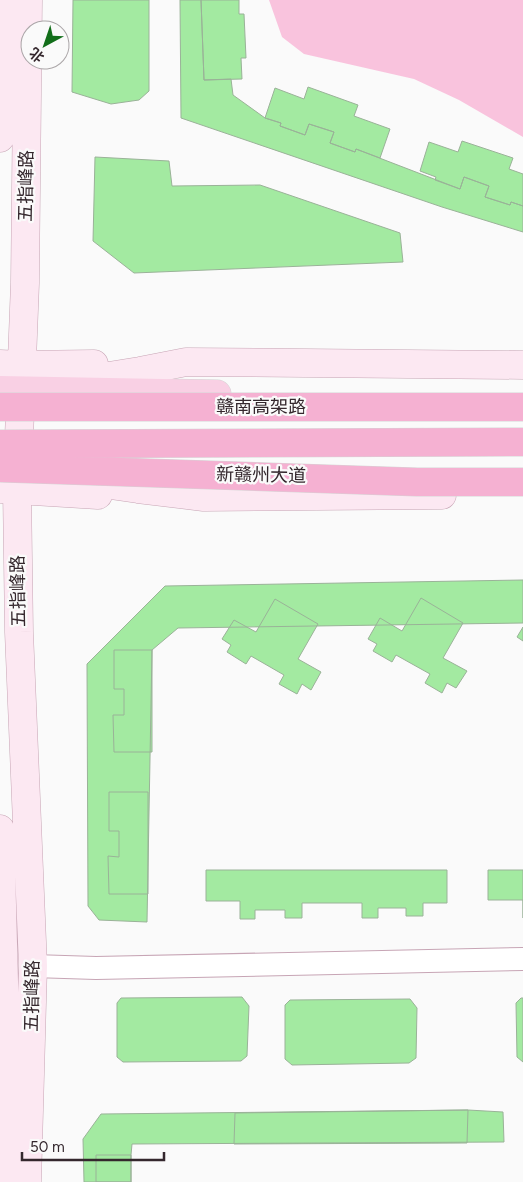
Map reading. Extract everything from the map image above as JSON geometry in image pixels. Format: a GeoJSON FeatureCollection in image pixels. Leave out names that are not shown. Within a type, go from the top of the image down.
{"type":"FeatureCollection","features":[{"type":"Feature","properties":{"kind":"highway","name":"赣南高架路"},"geometry":{"type":"LineString","coordinates":[[0,407],[523,408]]}},
{"type":"Feature","properties":{"kind":"highway","name":"赣南高架路"},"geometry":{"type":"LineString","coordinates":[[0,444],[523,442]]}},
{"type":"Feature","properties":{"kind":"highway"},"geometry":{"type":"LineString","coordinates":[[7,478],[407,482],[523,481]]}},
{"type":"Feature","properties":{"kind":"main road","name":"五指峰路"},"geometry":{"type":"LineString","coordinates":[[0,138],[3,0]]}},
{"type":"Feature","properties":{"kind":"main road","name":"五指峰路"},"geometry":{"type":"LineString","coordinates":[[28,0],[25,292],[11,377],[7,478],[19,632],[33,966],[28,1182]]}},
{"type":"Feature","properties":{"kind":"main road"},"geometry":{"type":"LineString","coordinates":[[11,377],[140,371],[186,362],[523,365]]}},
{"type":"Feature","properties":{"kind":"main road"},"geometry":{"type":"LineString","coordinates":[[11,377],[186,393],[523,398]]}},
{"type":"Feature","properties":{"kind":"main road"},"geometry":{"type":"LineString","coordinates":[[7,478],[138,489],[204,497],[523,494]]}},
{"type":"Feature","properties":{"kind":"main road","name":"五指峰路"},"geometry":{"type":"LineString","coordinates":[[0,828],[3,1020],[1,1182]]}},
{"type":"Feature","properties":{"kind":"street"},"geometry":{"type":"LineString","coordinates":[[33,966],[96,968],[523,958]]}},
{"type":"Feature","properties":{"kind":"shaded area"},"geometry":{"type":"Polygon","coordinates":[[[269,0],[523,0],[523,137],[459,100],[414,79],[304,54],[282,37],[269,0]]]}},
{"type":"Feature","properties":{"kind":"building"},"geometry":{"type":"Polygon","coordinates":[[[73,0],[149,0],[149,91],[139,100],[111,104],[72,92],[73,0]]]}},
{"type":"Feature","properties":{"kind":"building"},"geometry":{"type":"Polygon","coordinates":[[[180,0],[201,0],[204,80],[231,79],[233,95],[265,118],[281,123],[280,126],[305,135],[309,124],[334,132],[330,143],[355,152],[356,149],[460,189],[464,177],[489,186],[485,197],[510,205],[511,202],[523,206],[523,232],[442,207],[181,118],[180,0]]]}},
{"type":"Feature","properties":{"kind":"building"},"geometry":{"type":"Polygon","coordinates":[[[201,0],[239,0],[239,14],[244,14],[246,58],[241,58],[242,79],[204,80],[201,0]]]}},
{"type":"Feature","properties":{"kind":"building"},"geometry":{"type":"Polygon","coordinates":[[[308,87],[358,105],[354,116],[390,129],[380,158],[356,149],[355,152],[330,143],[334,132],[309,124],[305,135],[280,126],[281,123],[265,118],[275,88],[304,99],[308,87]]]}},
{"type":"Feature","properties":{"kind":"building"},"geometry":{"type":"Polygon","coordinates":[[[462,141],[513,158],[509,169],[523,174],[523,206],[511,202],[510,205],[485,197],[489,186],[464,177],[460,189],[435,180],[436,177],[420,171],[429,142],[458,152],[462,141]]]}},
{"type":"Feature","properties":{"kind":"building"},"geometry":{"type":"Polygon","coordinates":[[[95,157],[169,161],[172,186],[260,185],[400,233],[403,262],[134,273],[93,241],[95,157]]]}},
{"type":"Feature","properties":{"kind":"building"},"geometry":{"type":"Polygon","coordinates":[[[523,580],[523,623],[178,628],[152,650],[147,922],[99,920],[88,906],[87,664],[165,586],[523,580]]]}},
{"type":"Feature","properties":{"kind":"building"},"geometry":{"type":"Polygon","coordinates":[[[421,598],[463,623],[443,658],[467,671],[456,688],[447,683],[442,693],[425,683],[430,674],[396,655],[392,662],[373,651],[377,644],[368,639],[380,618],[402,631],[421,598]]]}},
{"type":"Feature","properties":{"kind":"building"},"geometry":{"type":"Polygon","coordinates":[[[275,599],[318,624],[298,659],[321,672],[311,690],[302,684],[297,694],[279,684],[284,675],[251,656],[246,664],[227,652],[231,645],[222,639],[234,620],[256,632],[275,599]]]}},
{"type":"Feature","properties":{"kind":"building"},"geometry":{"type":"Polygon","coordinates":[[[523,627],[523,641],[517,637],[523,627]]]}},
{"type":"Feature","properties":{"kind":"building"},"geometry":{"type":"Polygon","coordinates":[[[114,650],[152,650],[152,752],[114,752],[113,715],[124,715],[124,689],[114,689],[114,650]]]}},
{"type":"Feature","properties":{"kind":"building"},"geometry":{"type":"Polygon","coordinates":[[[109,792],[148,792],[148,894],[109,894],[108,856],[119,857],[119,831],[109,831],[109,792]]]}},
{"type":"Feature","properties":{"kind":"building"},"geometry":{"type":"Polygon","coordinates":[[[206,870],[447,870],[447,903],[423,903],[423,916],[406,916],[406,908],[378,908],[378,918],[362,918],[362,903],[302,903],[302,918],[285,918],[285,910],[255,910],[255,919],[240,919],[240,901],[206,901],[206,870]]]}},
{"type":"Feature","properties":{"kind":"building"},"geometry":{"type":"Polygon","coordinates":[[[488,870],[523,870],[523,900],[488,900],[488,870]]]}},
{"type":"Feature","properties":{"kind":"building"},"geometry":{"type":"Polygon","coordinates":[[[242,997],[249,1006],[247,1056],[241,1061],[123,1062],[117,1057],[117,1003],[121,998],[242,997]]]}},
{"type":"Feature","properties":{"kind":"building"},"geometry":{"type":"Polygon","coordinates":[[[523,998],[523,1062],[517,1057],[516,1003],[523,998]]]}},
{"type":"Feature","properties":{"kind":"building"},"geometry":{"type":"Polygon","coordinates":[[[410,999],[417,1008],[416,1058],[409,1063],[292,1065],[285,1059],[285,1005],[290,1000],[410,999]]]}},
{"type":"Feature","properties":{"kind":"building"},"geometry":{"type":"Polygon","coordinates":[[[468,1110],[467,1143],[234,1144],[235,1113],[468,1110]]]}},
{"type":"Feature","properties":{"kind":"building"},"geometry":{"type":"Polygon","coordinates":[[[468,1110],[503,1112],[504,1142],[132,1144],[131,1182],[84,1182],[83,1139],[101,1114],[468,1110]]]}},
{"type":"Feature","properties":{"kind":"building"},"geometry":{"type":"Polygon","coordinates":[[[96,1155],[131,1155],[131,1182],[96,1182],[96,1155]]]}}]}
